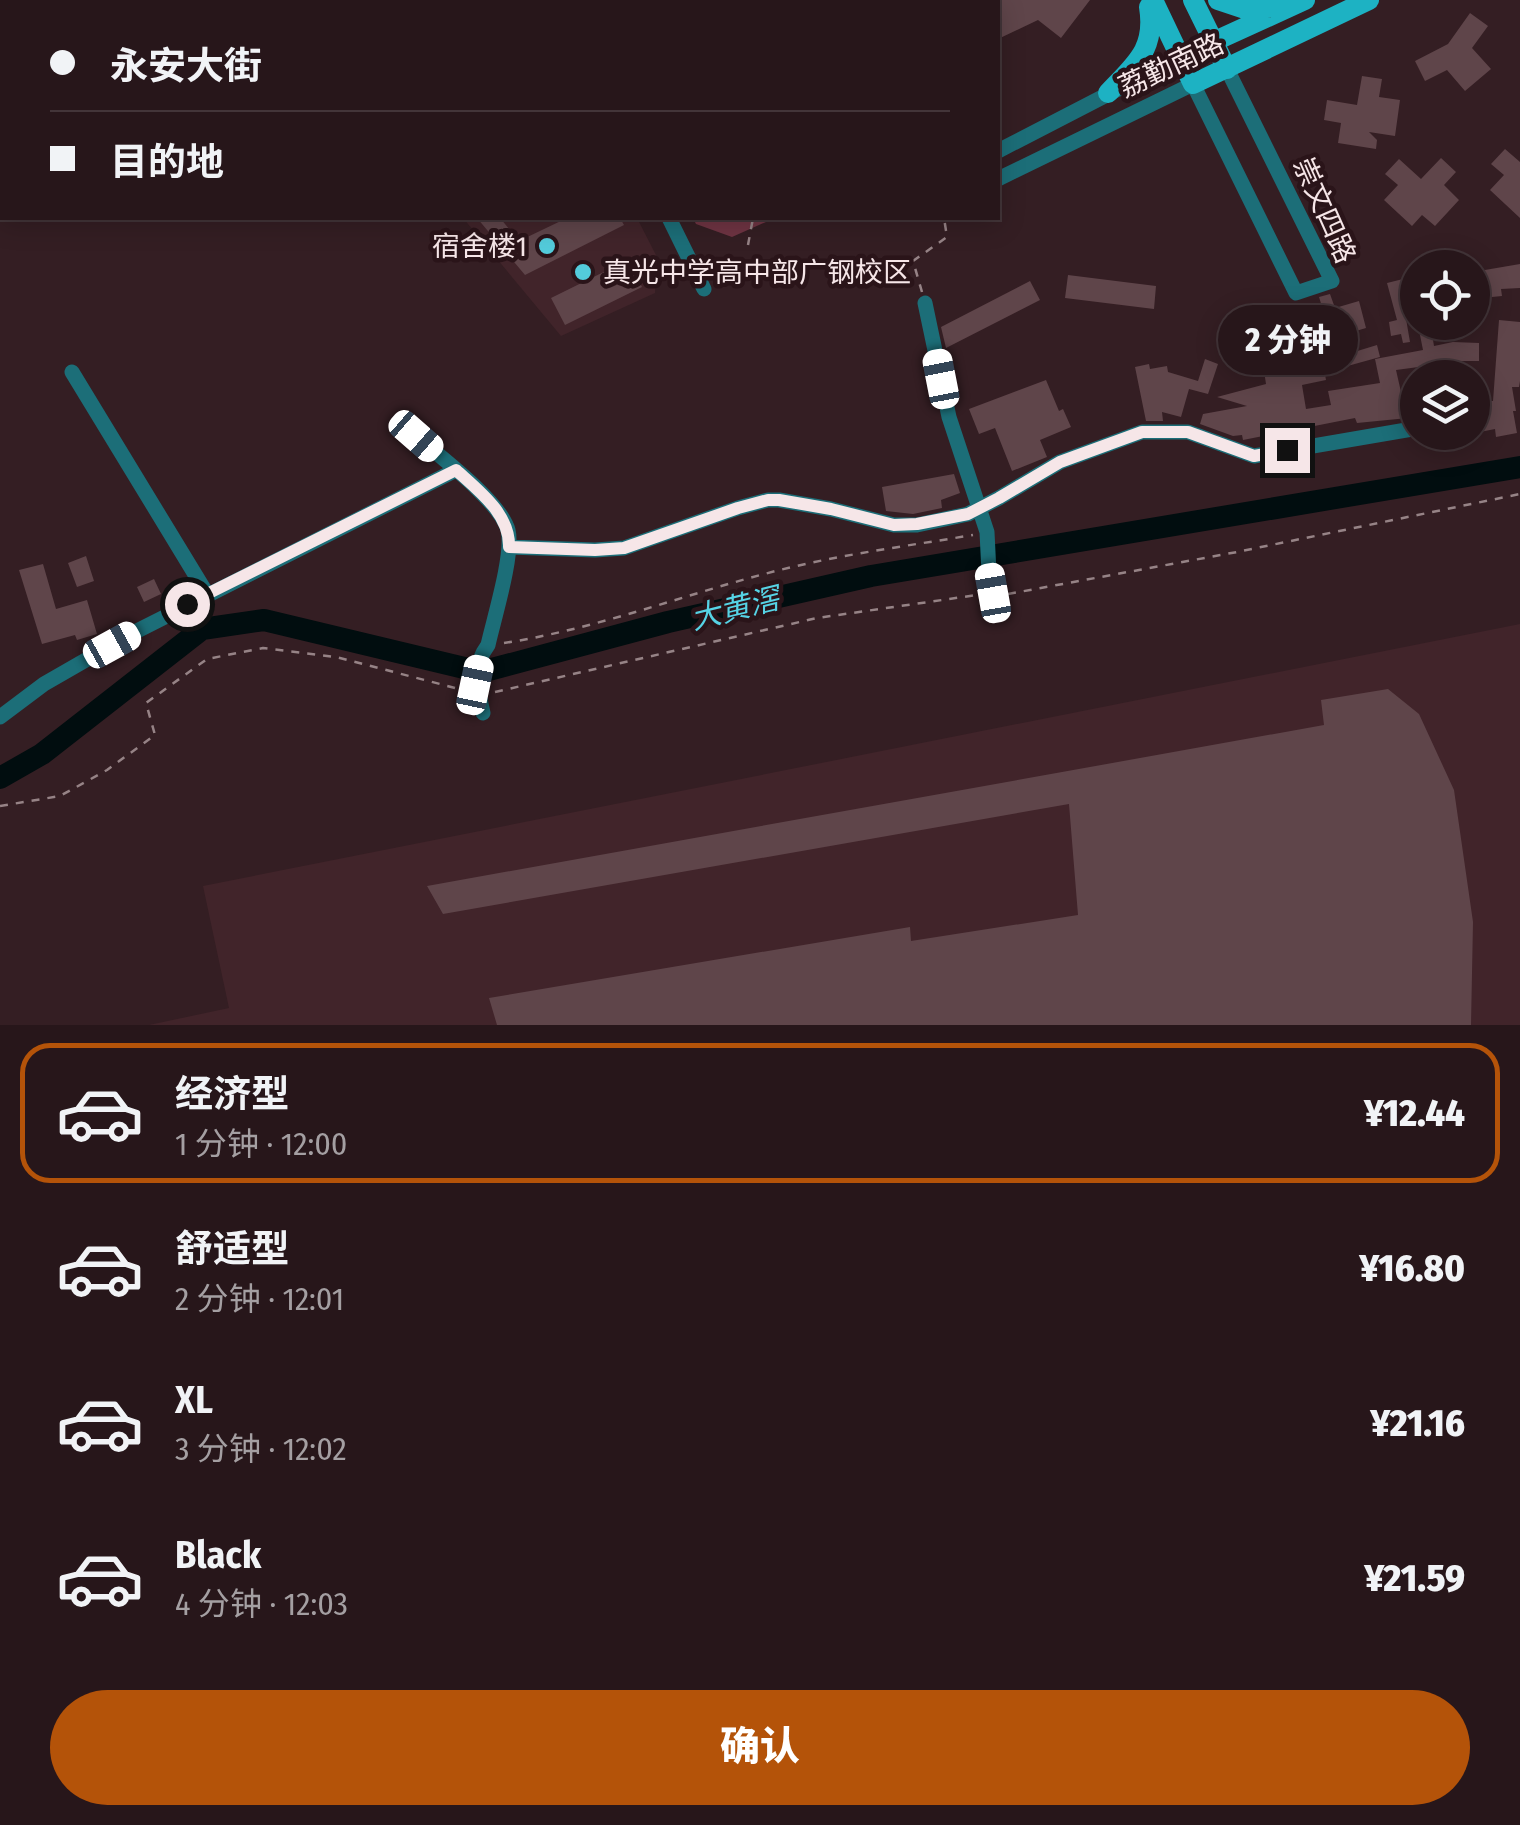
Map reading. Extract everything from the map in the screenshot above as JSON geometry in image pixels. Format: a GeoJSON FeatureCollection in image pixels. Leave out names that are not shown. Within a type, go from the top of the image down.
{"type":"FeatureCollection","features":[{"type":"Feature","properties":{"kind":"main road","name":"崇文四路"},"geometry":{"type":"LineString","coordinates":[[1151,0],[1193,84]]}},
{"type":"Feature","properties":{"kind":"main road"},"geometry":{"type":"LineString","coordinates":[[1108,94],[1148,44],[1151,0]]}},
{"type":"Feature","properties":{"kind":"main road","name":"崇文四路"},"geometry":{"type":"LineString","coordinates":[[1193,0],[1227,69]]}},
{"type":"Feature","properties":{"kind":"main road"},"geometry":{"type":"LineString","coordinates":[[1218,0],[1245,9],[1298,4]]}},
{"type":"Feature","properties":{"kind":"main road","name":"荔勤南路"},"geometry":{"type":"LineString","coordinates":[[1193,84],[1369,0]]}},
{"type":"Feature","properties":{"kind":"main road","name":"荔勤南路"},"geometry":{"type":"LineString","coordinates":[[1180,58],[1298,4]]}},
{"type":"Feature","properties":{"kind":"street","name":"荔勤南路"},"geometry":{"type":"LineString","coordinates":[[1000,150],[1180,58]]}},
{"type":"Feature","properties":{"kind":"street","name":"崇文四路"},"geometry":{"type":"LineString","coordinates":[[1193,84],[1296,293],[1332,280],[1227,69]]}},
{"type":"Feature","properties":{"kind":"street","name":"荔勤南路"},"geometry":{"type":"LineString","coordinates":[[1000,178],[1193,84]]}},
{"type":"Feature","properties":{"kind":"street"},"geometry":{"type":"LineString","coordinates":[[670,220],[704,289]]}},
{"type":"Feature","properties":{"kind":"street"},"geometry":{"type":"LineString","coordinates":[[925,303],[948,417],[980,509],[995,594]]}},
{"type":"Feature","properties":{"kind":"street"},"geometry":{"type":"LineString","coordinates":[[72,372],[207,594]]}},
{"type":"Feature","properties":{"kind":"street"},"geometry":{"type":"LineString","coordinates":[[509,547],[624,548],[768,500],[798,502],[904,526],[954,518],[980,509],[1060,462],[1142,432],[1188,432],[1254,456],[1400,431]]}},
{"type":"Feature","properties":{"kind":"street"},"geometry":{"type":"LineString","coordinates":[[416,436],[503,518],[509,536],[477,690],[483,713]]}},
{"type":"Feature","properties":{"kind":"street"},"geometry":{"type":"LineString","coordinates":[[0,717],[44,684],[207,594],[456,470]]}},
{"type":"Feature","properties":{"kind":"path"},"geometry":{"type":"LineString","coordinates":[[748,244],[753,220]]}},
{"type":"Feature","properties":{"kind":"path"},"geometry":{"type":"LineString","coordinates":[[925,303],[913,261],[947,237],[944,220]]}},
{"type":"Feature","properties":{"kind":"path"},"geometry":{"type":"LineString","coordinates":[[0,806],[60,796],[107,770],[155,735],[146,703],[207,659],[263,648],[336,657],[477,690],[816,618],[995,594],[1237,552],[1520,494]]}},
{"type":"Feature","properties":{"kind":"path"},"geometry":{"type":"LineString","coordinates":[[485,649],[624,617],[792,567],[987,539]]}},
{"type":"Feature","properties":{"kind":"shaded area","name":"真光中学高中部广钢校区"},"geometry":{"type":"Polygon","coordinates":[[[465,220],[638,220],[657,257],[655,293],[561,336],[465,220]]]}},
{"type":"Feature","properties":{"kind":"shaded area"},"geometry":{"type":"Polygon","coordinates":[[[694,220],[770,220],[732,237],[694,220]]]}},
{"type":"Feature","properties":{"kind":"shaded area"},"geometry":{"type":"Polygon","coordinates":[[[1520,624],[1520,1025],[149,1025],[229,1008],[203,886],[1520,624]]]}},
{"type":"Feature","properties":{"kind":"building"},"geometry":{"type":"Polygon","coordinates":[[[1000,0],[1090,0],[1061,38],[1038,20],[1000,38],[1000,0]]]}},
{"type":"Feature","properties":{"kind":"building"},"geometry":{"type":"Polygon","coordinates":[[[1470,13],[1488,26],[1472,48],[1491,69],[1465,91],[1447,70],[1425,81],[1415,61],[1448,44],[1470,13]]]}},
{"type":"Feature","properties":{"kind":"building"},"geometry":{"type":"Polygon","coordinates":[[[1362,76],[1382,79],[1379,97],[1400,100],[1395,136],[1369,132],[1377,140],[1376,149],[1338,143],[1341,123],[1324,120],[1327,100],[1357,105],[1362,76]]]}},
{"type":"Feature","properties":{"kind":"building"},"geometry":{"type":"Polygon","coordinates":[[[1505,149],[1520,162],[1520,218],[1490,190],[1504,175],[1491,164],[1505,149]]]}},
{"type":"Feature","properties":{"kind":"building"},"geometry":{"type":"Polygon","coordinates":[[[1441,158],[1456,172],[1444,185],[1459,200],[1435,226],[1422,215],[1412,226],[1384,200],[1398,185],[1385,174],[1399,159],[1421,179],[1441,158]]]}},
{"type":"Feature","properties":{"kind":"building","name":"宿舍楼1"},"geometry":{"type":"Polygon","coordinates":[[[479,220],[502,220],[519,241],[563,220],[621,220],[624,225],[525,275],[479,220]]]}},
{"type":"Feature","properties":{"kind":"building"},"geometry":{"type":"Polygon","coordinates":[[[628,260],[642,287],[565,325],[551,298],[628,260]]]}},
{"type":"Feature","properties":{"kind":"building"},"geometry":{"type":"Polygon","coordinates":[[[1520,264],[1520,288],[1501,289],[1502,296],[1490,297],[1490,269],[1520,264]]]}},
{"type":"Feature","properties":{"kind":"building"},"geometry":{"type":"Polygon","coordinates":[[[1068,275],[1156,286],[1154,309],[1065,298],[1068,275]]]}},
{"type":"Feature","properties":{"kind":"building"},"geometry":{"type":"Polygon","coordinates":[[[1400,280],[1400,334],[1391,336],[1389,322],[1397,320],[1387,283],[1400,280]]]}},
{"type":"Feature","properties":{"kind":"building"},"geometry":{"type":"Polygon","coordinates":[[[1030,281],[1040,300],[946,348],[941,327],[1030,281]]]}},
{"type":"Feature","properties":{"kind":"building"},"geometry":{"type":"Polygon","coordinates":[[[1330,294],[1335,308],[1359,301],[1366,328],[1346,334],[1343,321],[1328,326],[1319,297],[1330,294]]]}},
{"type":"Feature","properties":{"kind":"building"},"geometry":{"type":"Polygon","coordinates":[[[1499,320],[1520,322],[1520,381],[1519,387],[1512,387],[1517,433],[1496,437],[1495,429],[1490,430],[1499,320]]]}},
{"type":"Feature","properties":{"kind":"building"},"geometry":{"type":"Polygon","coordinates":[[[1310,327],[1315,353],[1336,346],[1341,363],[1324,369],[1326,380],[1302,385],[1306,409],[1331,405],[1328,391],[1380,383],[1375,359],[1423,350],[1421,340],[1433,340],[1434,346],[1479,343],[1479,360],[1400,360],[1400,369],[1396,370],[1400,419],[1357,423],[1355,418],[1243,440],[1242,435],[1233,436],[1200,424],[1203,414],[1247,406],[1217,397],[1266,384],[1264,371],[1279,368],[1277,357],[1296,354],[1291,330],[1310,327]]]}},
{"type":"Feature","properties":{"kind":"building"},"geometry":{"type":"Polygon","coordinates":[[[1377,345],[1380,357],[1344,367],[1341,356],[1377,345]]]}},
{"type":"Feature","properties":{"kind":"building"},"geometry":{"type":"Polygon","coordinates":[[[1205,359],[1218,364],[1208,394],[1189,389],[1181,417],[1162,412],[1163,421],[1146,421],[1135,367],[1167,366],[1168,372],[1198,381],[1205,359]]]}},
{"type":"Feature","properties":{"kind":"building"},"geometry":{"type":"Polygon","coordinates":[[[1046,380],[1059,411],[1063,409],[1071,427],[1040,440],[1047,457],[1012,471],[995,428],[979,434],[969,409],[1046,380]]]}},
{"type":"Feature","properties":{"kind":"building"},"geometry":{"type":"Polygon","coordinates":[[[954,474],[960,493],[941,500],[942,508],[913,514],[886,511],[882,487],[954,474]]]}},
{"type":"Feature","properties":{"kind":"building"},"geometry":{"type":"Polygon","coordinates":[[[86,556],[94,581],[77,587],[68,563],[86,556]]]}},
{"type":"Feature","properties":{"kind":"building"},"geometry":{"type":"Polygon","coordinates":[[[43,564],[56,609],[87,600],[97,634],[42,644],[19,570],[43,564]]]}},
{"type":"Feature","properties":{"kind":"building"},"geometry":{"type":"Polygon","coordinates":[[[154,579],[161,594],[144,602],[137,587],[154,579]]]}},
{"type":"Feature","properties":{"kind":"building"},"geometry":{"type":"Polygon","coordinates":[[[1388,689],[1419,714],[1454,790],[1473,922],[1471,1025],[497,1025],[489,998],[910,927],[911,941],[1078,915],[1069,804],[443,914],[427,886],[1324,725],[1321,700],[1388,689]]]}},
{"type":"Feature","properties":{"kind":"waterway","name":"大黄滘"},"geometry":{"type":"LineString","coordinates":[[0,778],[42,754],[202,629],[264,620],[481,672],[668,622],[871,576],[1520,467]]}},
{"type":"Feature","properties":{"kind":"place","name":"宿舍楼1"},"geometry":{"type":"Point","coordinates":[547,246]}},
{"type":"Feature","properties":{"kind":"place","name":"真光中学高中部广钢校区"},"geometry":{"type":"Point","coordinates":[583,272]}},
{"type":"Feature","properties":{"kind":"route"},"geometry":{"type":"LineString","coordinates":[[187,604],[456,470],[503,518],[509,547],[610,550],[768,500],[904,526],[954,518],[980,509],[1060,462],[1142,432],[1188,432],[1254,456],[1287,450]]}}]}
